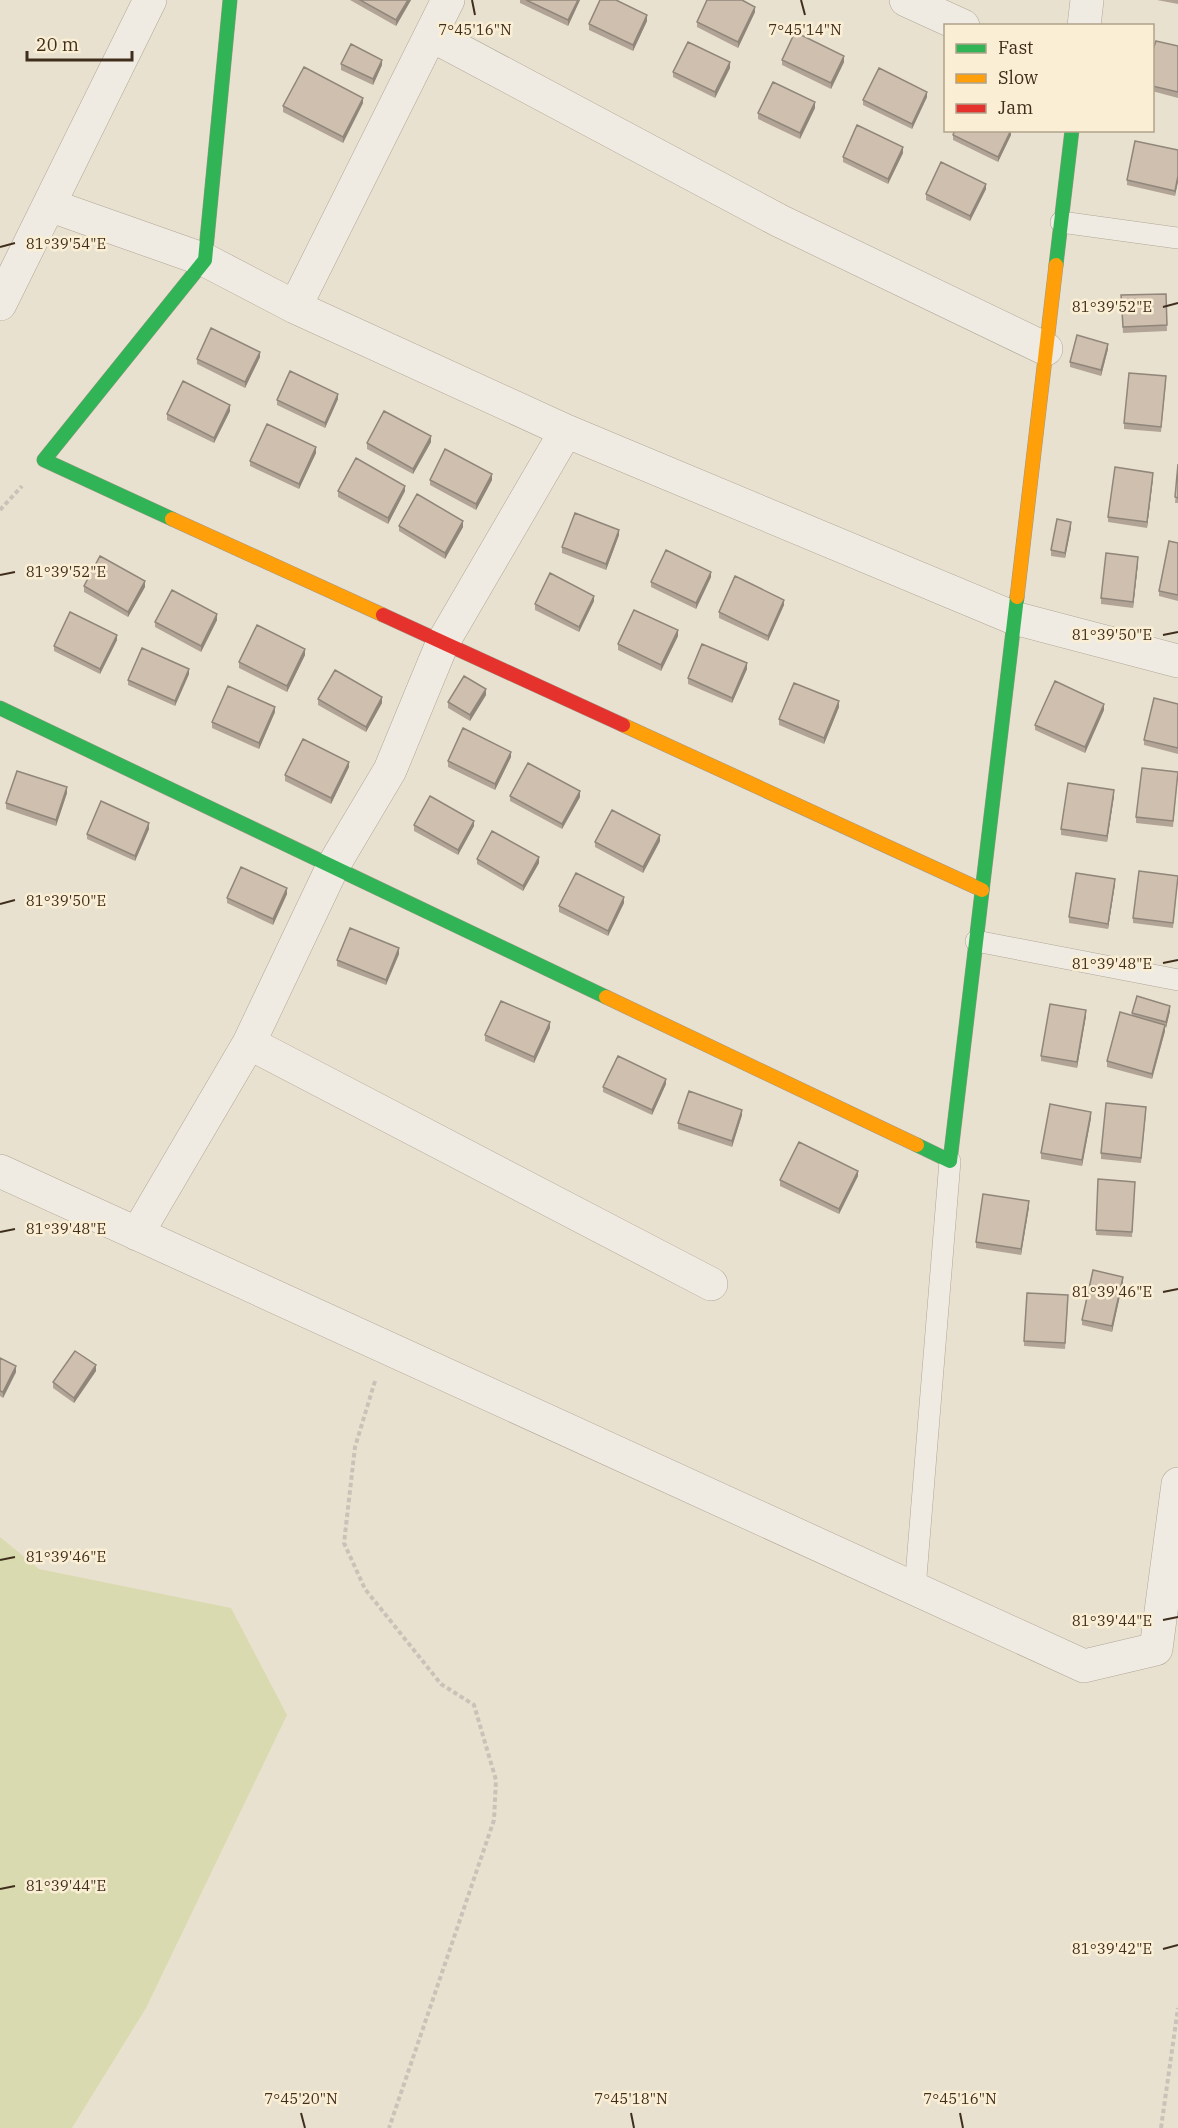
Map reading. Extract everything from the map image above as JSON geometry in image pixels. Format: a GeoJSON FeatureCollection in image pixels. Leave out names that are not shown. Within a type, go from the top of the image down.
{"type":"FeatureCollection","features":[{"type":"Feature","properties":{"kind":"street"},"geometry":{"type":"LineString","coordinates":[[0,304],[150,0]]}},
{"type":"Feature","properties":{"kind":"street"},"geometry":{"type":"LineString","coordinates":[[230,0],[205,260],[44,460],[982,890]]}},
{"type":"Feature","properties":{"kind":"street"},"geometry":{"type":"LineString","coordinates":[[295,306],[448,0]]}},
{"type":"Feature","properties":{"kind":"street"},"geometry":{"type":"LineString","coordinates":[[906,0],[959,24]]}},
{"type":"Feature","properties":{"kind":"street"},"geometry":{"type":"LineString","coordinates":[[1084,24],[1087,0]]}},
{"type":"Feature","properties":{"kind":"street"},"geometry":{"type":"LineString","coordinates":[[430,35],[780,220],[1046,349]]}},
{"type":"Feature","properties":{"kind":"street"},"geometry":{"type":"LineString","coordinates":[[0,708],[950,1161],[1072,132]]}},
{"type":"Feature","properties":{"kind":"street"},"geometry":{"type":"LineString","coordinates":[[49,205],[205,260],[295,306],[566,431],[1014,618],[1178,661]]}},
{"type":"Feature","properties":{"kind":"street"},"geometry":{"type":"LineString","coordinates":[[137,1234],[249,1043],[333,866],[390,770],[442,644],[566,431]]}},
{"type":"Feature","properties":{"kind":"street"},"geometry":{"type":"LineString","coordinates":[[249,1043],[711,1284]]}},
{"type":"Feature","properties":{"kind":"street"},"geometry":{"type":"LineString","coordinates":[[0,1171],[1084,1666],[1156,1649],[1178,1484]]}},
{"type":"Feature","properties":{"kind":"lane"},"geometry":{"type":"LineString","coordinates":[[1061,222],[1178,238]]}},
{"type":"Feature","properties":{"kind":"lane"},"geometry":{"type":"LineString","coordinates":[[976,941],[1178,980]]}},
{"type":"Feature","properties":{"kind":"lane"},"geometry":{"type":"LineString","coordinates":[[915,1589],[950,1161]]}},
{"type":"Feature","properties":{"kind":"path"},"geometry":{"type":"LineString","coordinates":[[385,1348],[355,1447],[344,1543],[366,1589],[441,1684],[474,1705],[496,1780],[494,1820],[389,2128]]}},
{"type":"Feature","properties":{"kind":"path"},"geometry":{"type":"LineString","coordinates":[[1161,2128],[1178,2008]]}},
{"type":"Feature","properties":{"kind":"green space"},"geometry":{"type":"Polygon","coordinates":[[[0,1537],[39,1569],[231,1608],[287,1715],[146,2008],[72,2128],[0,2128],[0,1537]]]}},
{"type":"Feature","properties":{"kind":"building"},"geometry":{"type":"Polygon","coordinates":[[[360,0],[408,0],[396,20],[360,0]]]}},
{"type":"Feature","properties":{"kind":"building"},"geometry":{"type":"Polygon","coordinates":[[[526,0],[578,0],[568,20],[526,0]]]}},
{"type":"Feature","properties":{"kind":"building"},"geometry":{"type":"Polygon","coordinates":[[[600,0],[616,0],[647,15],[633,45],[589,24],[600,0]]]}},
{"type":"Feature","properties":{"kind":"building"},"geometry":{"type":"Polygon","coordinates":[[[707,0],[742,0],[755,7],[738,42],[697,22],[707,0]]]}},
{"type":"Feature","properties":{"kind":"building"},"geometry":{"type":"Polygon","coordinates":[[[795,32],[844,56],[831,83],[782,60],[795,32]]]}},
{"type":"Feature","properties":{"kind":"building"},"geometry":{"type":"Polygon","coordinates":[[[1156,41],[1178,46],[1178,92],[1154,86],[1156,41]]]}},
{"type":"Feature","properties":{"kind":"building"},"geometry":{"type":"Polygon","coordinates":[[[688,42],[730,62],[715,92],[673,72],[688,42]]]}},
{"type":"Feature","properties":{"kind":"building"},"geometry":{"type":"Polygon","coordinates":[[[351,44],[382,60],[373,79],[341,64],[351,44]]]}},
{"type":"Feature","properties":{"kind":"building"},"geometry":{"type":"Polygon","coordinates":[[[304,67],[363,98],[343,137],[283,106],[304,67]]]}},
{"type":"Feature","properties":{"kind":"building"},"geometry":{"type":"Polygon","coordinates":[[[879,68],[927,92],[912,124],[863,100],[879,68]]]}},
{"type":"Feature","properties":{"kind":"building"},"geometry":{"type":"Polygon","coordinates":[[[773,82],[815,102],[800,133],[758,113],[773,82]]]}},
{"type":"Feature","properties":{"kind":"building"},"geometry":{"type":"Polygon","coordinates":[[[857,125],[903,147],[888,179],[843,157],[857,125]]]}},
{"type":"Feature","properties":{"kind":"building"},"geometry":{"type":"Polygon","coordinates":[[[954,132],[1010,132],[998,157],[953,135],[954,132]]]}},
{"type":"Feature","properties":{"kind":"building"},"geometry":{"type":"Polygon","coordinates":[[[1135,141],[1178,150],[1178,176],[1175,191],[1127,180],[1135,141]]]}},
{"type":"Feature","properties":{"kind":"building"},"geometry":{"type":"Polygon","coordinates":[[[941,162],[986,184],[970,216],[926,194],[941,162]]]}},
{"type":"Feature","properties":{"kind":"building"},"geometry":{"type":"Polygon","coordinates":[[[1166,294],[1167,325],[1123,327],[1121,295],[1166,294]]]}},
{"type":"Feature","properties":{"kind":"building"},"geometry":{"type":"Polygon","coordinates":[[[211,328],[260,352],[245,382],[197,359],[211,328]]]}},
{"type":"Feature","properties":{"kind":"building"},"geometry":{"type":"Polygon","coordinates":[[[1077,335],[1108,344],[1101,370],[1070,362],[1077,335]]]}},
{"type":"Feature","properties":{"kind":"building"},"geometry":{"type":"Polygon","coordinates":[[[290,371],[338,394],[325,423],[277,400],[290,371]]]}},
{"type":"Feature","properties":{"kind":"building"},"geometry":{"type":"Polygon","coordinates":[[[1129,373],[1166,376],[1161,427],[1124,423],[1129,373]]]}},
{"type":"Feature","properties":{"kind":"building"},"geometry":{"type":"Polygon","coordinates":[[[183,381],[230,405],[214,438],[167,414],[183,381]]]}},
{"type":"Feature","properties":{"kind":"building"},"geometry":{"type":"Polygon","coordinates":[[[384,411],[431,436],[413,469],[367,443],[384,411]]]}},
{"type":"Feature","properties":{"kind":"building"},"geometry":{"type":"Polygon","coordinates":[[[267,424],[316,447],[299,484],[250,461],[267,424]]]}},
{"type":"Feature","properties":{"kind":"building"},"geometry":{"type":"Polygon","coordinates":[[[445,449],[492,474],[476,504],[430,480],[445,449]]]}},
{"type":"Feature","properties":{"kind":"building"},"geometry":{"type":"Polygon","coordinates":[[[356,458],[405,486],[388,518],[338,491],[356,458]]]}},
{"type":"Feature","properties":{"kind":"building"},"geometry":{"type":"Polygon","coordinates":[[[1178,464],[1178,498],[1175,497],[1178,464]]]}},
{"type":"Feature","properties":{"kind":"building"},"geometry":{"type":"Polygon","coordinates":[[[1115,467],[1153,473],[1147,522],[1108,517],[1115,467]]]}},
{"type":"Feature","properties":{"kind":"building"},"geometry":{"type":"Polygon","coordinates":[[[417,494],[463,521],[445,553],[399,526],[417,494]]]}},
{"type":"Feature","properties":{"kind":"building"},"geometry":{"type":"Polygon","coordinates":[[[575,513],[619,530],[606,564],[562,547],[575,513]]]}},
{"type":"Feature","properties":{"kind":"building"},"geometry":{"type":"Polygon","coordinates":[[[1057,519],[1071,522],[1065,553],[1051,550],[1057,519]]]}},
{"type":"Feature","properties":{"kind":"building"},"geometry":{"type":"Polygon","coordinates":[[[1169,541],[1178,543],[1178,595],[1159,591],[1169,541]]]}},
{"type":"Feature","properties":{"kind":"building"},"geometry":{"type":"Polygon","coordinates":[[[666,550],[711,572],[696,603],[651,582],[666,550]]]}},
{"type":"Feature","properties":{"kind":"building"},"geometry":{"type":"Polygon","coordinates":[[[1106,553],[1138,557],[1133,602],[1101,598],[1106,553]]]}},
{"type":"Feature","properties":{"kind":"building"},"geometry":{"type":"Polygon","coordinates":[[[100,556],[145,581],[128,612],[84,586],[100,556]]]}},
{"type":"Feature","properties":{"kind":"building"},"geometry":{"type":"Polygon","coordinates":[[[550,573],[594,596],[579,627],[535,604],[550,573]]]}},
{"type":"Feature","properties":{"kind":"building"},"geometry":{"type":"Polygon","coordinates":[[[735,576],[784,600],[768,636],[719,612],[735,576]]]}},
{"type":"Feature","properties":{"kind":"building"},"geometry":{"type":"Polygon","coordinates":[[[172,590],[217,614],[201,646],[155,622],[172,590]]]}},
{"type":"Feature","properties":{"kind":"building"},"geometry":{"type":"Polygon","coordinates":[[[634,610],[678,630],[661,665],[618,644],[634,610]]]}},
{"type":"Feature","properties":{"kind":"building"},"geometry":{"type":"Polygon","coordinates":[[[70,612],[117,635],[100,669],[54,646],[70,612]]]}},
{"type":"Feature","properties":{"kind":"building"},"geometry":{"type":"Polygon","coordinates":[[[257,625],[305,649],[287,686],[239,662],[257,625]]]}},
{"type":"Feature","properties":{"kind":"building"},"geometry":{"type":"Polygon","coordinates":[[[702,644],[747,663],[732,698],[688,678],[702,644]]]}},
{"type":"Feature","properties":{"kind":"building"},"geometry":{"type":"Polygon","coordinates":[[[142,648],[189,669],[175,701],[128,680],[142,648]]]}},
{"type":"Feature","properties":{"kind":"building"},"geometry":{"type":"Polygon","coordinates":[[[335,670],[382,697],[366,727],[318,699],[335,670]]]}},
{"type":"Feature","properties":{"kind":"building"},"geometry":{"type":"Polygon","coordinates":[[[464,676],[486,689],[470,715],[448,702],[464,676]]]}},
{"type":"Feature","properties":{"kind":"building"},"geometry":{"type":"Polygon","coordinates":[[[1055,681],[1104,704],[1085,747],[1035,725],[1055,681]]]}},
{"type":"Feature","properties":{"kind":"building"},"geometry":{"type":"Polygon","coordinates":[[[794,683],[839,701],[824,738],[779,719],[794,683]]]}},
{"type":"Feature","properties":{"kind":"building"},"geometry":{"type":"Polygon","coordinates":[[[228,686],[275,707],[259,743],[212,722],[228,686]]]}},
{"type":"Feature","properties":{"kind":"building"},"geometry":{"type":"Polygon","coordinates":[[[1154,698],[1178,704],[1178,748],[1144,740],[1154,698]]]}},
{"type":"Feature","properties":{"kind":"building"},"geometry":{"type":"Polygon","coordinates":[[[463,728],[511,752],[495,784],[448,761],[463,728]]]}},
{"type":"Feature","properties":{"kind":"building"},"geometry":{"type":"Polygon","coordinates":[[[303,739],[349,762],[331,798],[285,775],[303,739]]]}},
{"type":"Feature","properties":{"kind":"building"},"geometry":{"type":"Polygon","coordinates":[[[528,763],[580,791],[562,824],[510,796],[528,763]]]}},
{"type":"Feature","properties":{"kind":"building"},"geometry":{"type":"Polygon","coordinates":[[[1142,768],[1178,772],[1173,821],[1136,817],[1142,768]]]}},
{"type":"Feature","properties":{"kind":"building"},"geometry":{"type":"Polygon","coordinates":[[[17,771],[67,787],[56,820],[6,803],[17,771]]]}},
{"type":"Feature","properties":{"kind":"building"},"geometry":{"type":"Polygon","coordinates":[[[1068,783],[1114,790],[1107,836],[1061,829],[1068,783]]]}},
{"type":"Feature","properties":{"kind":"building"},"geometry":{"type":"Polygon","coordinates":[[[430,796],[474,821],[458,850],[414,825],[430,796]]]}},
{"type":"Feature","properties":{"kind":"building"},"geometry":{"type":"Polygon","coordinates":[[[101,801],[149,823],[135,856],[87,834],[101,801]]]}},
{"type":"Feature","properties":{"kind":"building"},"geometry":{"type":"Polygon","coordinates":[[[612,810],[660,835],[643,867],[595,842],[612,810]]]}},
{"type":"Feature","properties":{"kind":"building"},"geometry":{"type":"Polygon","coordinates":[[[492,831],[539,857],[523,886],[477,859],[492,831]]]}},
{"type":"Feature","properties":{"kind":"building"},"geometry":{"type":"Polygon","coordinates":[[[241,867],[287,888],[273,919],[227,898],[241,867]]]}},
{"type":"Feature","properties":{"kind":"building"},"geometry":{"type":"Polygon","coordinates":[[[1139,871],[1178,876],[1173,923],[1133,918],[1139,871]]]}},
{"type":"Feature","properties":{"kind":"building"},"geometry":{"type":"Polygon","coordinates":[[[576,873],[624,897],[608,931],[559,906],[576,873]]]}},
{"type":"Feature","properties":{"kind":"building"},"geometry":{"type":"Polygon","coordinates":[[[1076,873],[1115,879],[1108,924],[1069,917],[1076,873]]]}},
{"type":"Feature","properties":{"kind":"building"},"geometry":{"type":"Polygon","coordinates":[[[350,928],[399,948],[386,980],[337,960],[350,928]]]}},
{"type":"Feature","properties":{"kind":"building"},"geometry":{"type":"Polygon","coordinates":[[[1137,996],[1170,1006],[1166,1022],[1132,1013],[1137,996]]]}},
{"type":"Feature","properties":{"kind":"building"},"geometry":{"type":"Polygon","coordinates":[[[501,1001],[550,1022],[534,1057],[485,1035],[501,1001]]]}},
{"type":"Feature","properties":{"kind":"building"},"geometry":{"type":"Polygon","coordinates":[[[1050,1004],[1086,1010],[1077,1062],[1041,1056],[1050,1004]]]}},
{"type":"Feature","properties":{"kind":"building"},"geometry":{"type":"Polygon","coordinates":[[[1120,1012],[1165,1025],[1152,1074],[1107,1061],[1120,1012]]]}},
{"type":"Feature","properties":{"kind":"building"},"geometry":{"type":"Polygon","coordinates":[[[618,1056],[666,1079],[652,1110],[603,1087],[618,1056]]]}},
{"type":"Feature","properties":{"kind":"building"},"geometry":{"type":"Polygon","coordinates":[[[689,1091],[742,1110],[732,1141],[678,1123],[689,1091]]]}},
{"type":"Feature","properties":{"kind":"building"},"geometry":{"type":"Polygon","coordinates":[[[1106,1103],[1146,1107],[1141,1158],[1101,1153],[1106,1103]]]}},
{"type":"Feature","properties":{"kind":"building"},"geometry":{"type":"Polygon","coordinates":[[[1050,1104],[1091,1112],[1082,1160],[1041,1153],[1050,1104]]]}},
{"type":"Feature","properties":{"kind":"building"},"geometry":{"type":"Polygon","coordinates":[[[799,1142],[858,1171],[839,1209],[780,1180],[799,1142]]]}},
{"type":"Feature","properties":{"kind":"building"},"geometry":{"type":"Polygon","coordinates":[[[1098,1179],[1135,1182],[1132,1232],[1096,1230],[1098,1179]]]}},
{"type":"Feature","properties":{"kind":"building"},"geometry":{"type":"Polygon","coordinates":[[[983,1194],[1029,1201],[1021,1249],[976,1242],[983,1194]]]}},
{"type":"Feature","properties":{"kind":"building"},"geometry":{"type":"Polygon","coordinates":[[[1093,1270],[1123,1277],[1112,1326],[1082,1320],[1093,1270]]]}},
{"type":"Feature","properties":{"kind":"building"},"geometry":{"type":"Polygon","coordinates":[[[1027,1293],[1068,1295],[1065,1343],[1024,1341],[1027,1293]]]}},
{"type":"Feature","properties":{"kind":"building"},"geometry":{"type":"Polygon","coordinates":[[[75,1351],[96,1365],[74,1398],[53,1382],[75,1351]]]}},
{"type":"Feature","properties":{"kind":"building"},"geometry":{"type":"Polygon","coordinates":[[[0,1358],[16,1366],[3,1392],[0,1391],[0,1358]]]}},
{"type":"Feature","properties":{"kind":"traffic: fast"},"geometry":{"type":"LineString","coordinates":[[172,519],[44,460],[205,260],[230,0]]}},
{"type":"Feature","properties":{"kind":"traffic: fast"},"geometry":{"type":"LineString","coordinates":[[1056,265],[1072,132]]}},
{"type":"Feature","properties":{"kind":"traffic: fast"},"geometry":{"type":"LineString","coordinates":[[917,1145],[950,1161],[1017,597]]}},
{"type":"Feature","properties":{"kind":"traffic: fast"},"geometry":{"type":"LineString","coordinates":[[0,708],[606,997]]}},
{"type":"Feature","properties":{"kind":"traffic: slow"},"geometry":{"type":"LineString","coordinates":[[1017,597],[1056,265]]}},
{"type":"Feature","properties":{"kind":"traffic: slow"},"geometry":{"type":"LineString","coordinates":[[172,519],[383,615]]}},
{"type":"Feature","properties":{"kind":"traffic: slow"},"geometry":{"type":"LineString","coordinates":[[623,725],[982,890]]}},
{"type":"Feature","properties":{"kind":"traffic: slow"},"geometry":{"type":"LineString","coordinates":[[606,997],[917,1145]]}},
{"type":"Feature","properties":{"kind":"traffic: jam"},"geometry":{"type":"LineString","coordinates":[[383,615],[623,725]]}}]}
